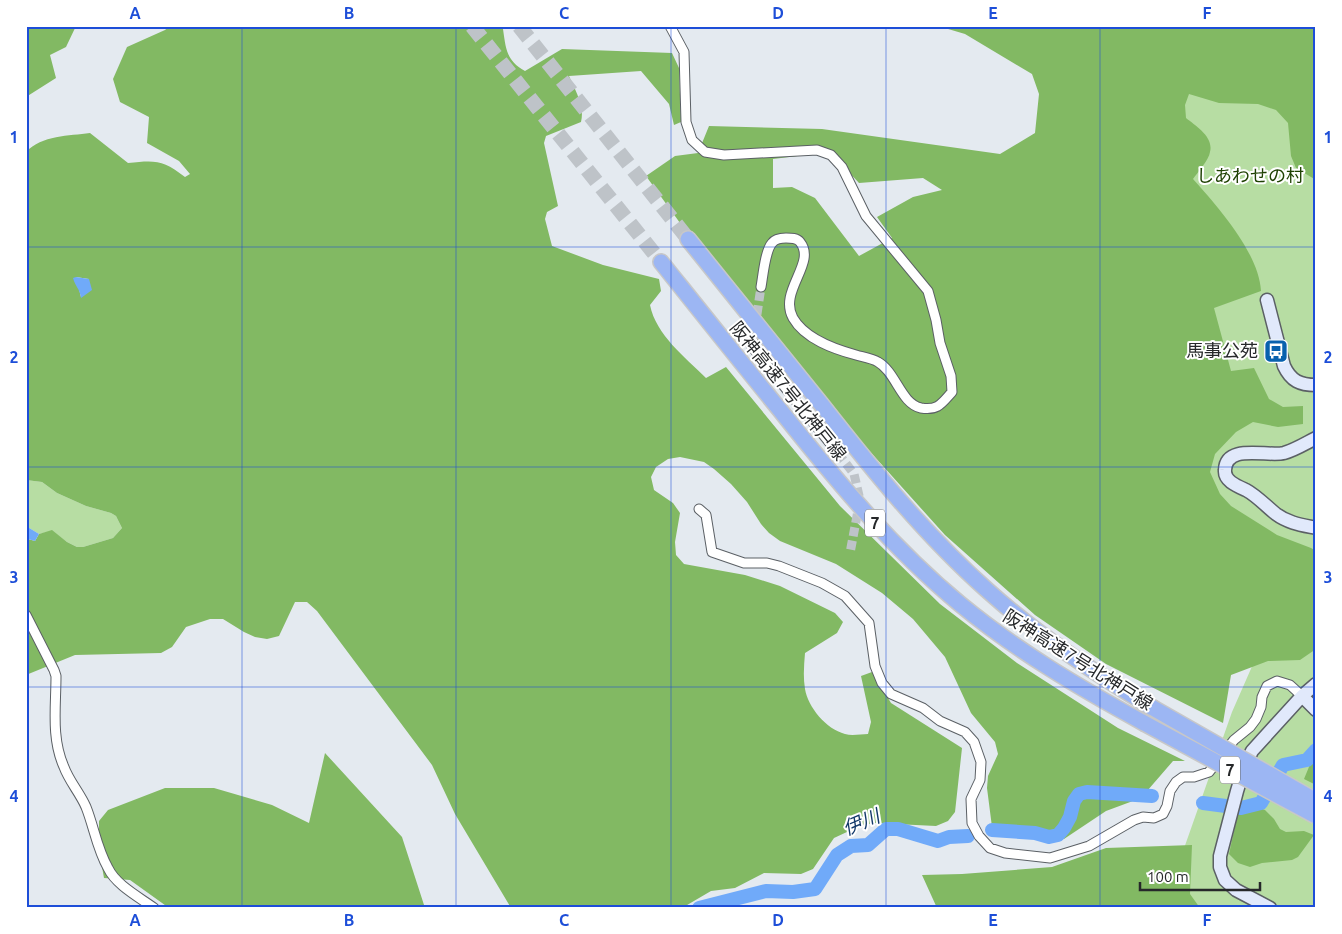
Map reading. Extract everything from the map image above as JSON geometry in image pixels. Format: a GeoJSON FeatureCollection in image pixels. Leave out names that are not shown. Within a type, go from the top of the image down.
{"type":"FeatureCollection","features":[{"type":"Feature","properties":{"kind":"highway","name":"阪神高速7号北神戸線"},"geometry":{"type":"LineString","coordinates":[[688,239],[873,469],[957,563],[997,599],[1091,670],[1154,708],[1316,799]]}},
{"type":"Feature","properties":{"kind":"highway","name":"阪神高速7号北神戸線"},"geometry":{"type":"LineString","coordinates":[[661,262],[837,481],[873,522],[907,556],[961,604],[1001,636],[1066,679],[1316,816]]}},
{"type":"Feature","properties":{"kind":"highway","name":"7"},"geometry":{"type":"LineString","coordinates":[[1255,783],[1316,820]]}},
{"type":"Feature","properties":{"kind":"street"},"geometry":{"type":"LineString","coordinates":[[670,26],[684,52],[686,122],[692,140],[705,152],[724,155],[817,150],[831,155],[842,167],[866,216],[928,291],[940,344],[951,376],[952,392],[934,409],[919,408],[912,405],[888,370],[878,361],[821,344],[794,320],[788,304],[792,289],[803,265],[804,249],[796,239],[777,239],[772,242],[761,287]]}},
{"type":"Feature","properties":{"kind":"street"},"geometry":{"type":"LineString","coordinates":[[1267,300],[1284,366],[1288,374],[1296,382],[1304,385],[1316,385]]}},
{"type":"Feature","properties":{"kind":"street"},"geometry":{"type":"LineString","coordinates":[[753,341],[754,350],[838,454]]}},
{"type":"Feature","properties":{"kind":"street"},"geometry":{"type":"LineString","coordinates":[[1316,438],[1278,454],[1238,453],[1230,458],[1225,465],[1224,473],[1228,479],[1253,494],[1277,514],[1293,523],[1316,528]]}},
{"type":"Feature","properties":{"kind":"street"},"geometry":{"type":"LineString","coordinates":[[699,509],[706,515],[712,552],[744,563],[773,564],[822,583],[845,596],[869,623],[875,666],[882,683],[891,694],[923,708],[940,721],[965,732],[974,742],[981,762],[980,780],[970,799],[972,823],[979,836],[990,848],[1005,853],[1050,858],[1088,846],[1134,820],[1143,817],[1154,818],[1163,814],[1170,791],[1176,782],[1183,777],[1194,777],[1209,772],[1234,740],[1250,727],[1256,719],[1267,686],[1277,681],[1290,685],[1316,710]]}},
{"type":"Feature","properties":{"kind":"street"},"geometry":{"type":"LineString","coordinates":[[26,615],[54,670],[57,747],[64,768],[85,805],[108,870],[118,881],[154,908]]}},
{"type":"Feature","properties":{"kind":"street"},"geometry":{"type":"LineString","coordinates":[[1270,908],[1236,890],[1226,880],[1220,867],[1220,856],[1244,768],[1252,751],[1302,696],[1316,684]]}},
{"type":"Feature","properties":{"kind":"green space"},"geometry":{"type":"Polygon","coordinates":[[[26,26],[76,26],[66,47],[50,55],[56,78],[26,97],[26,26]]]}},
{"type":"Feature","properties":{"kind":"green space"},"geometry":{"type":"Polygon","coordinates":[[[170,26],[512,26],[503,29],[506,48],[514,63],[525,71],[562,49],[672,53],[679,68],[681,122],[674,125],[669,104],[641,71],[569,76],[581,104],[581,122],[546,136],[544,143],[558,206],[547,212],[545,219],[552,246],[603,265],[659,279],[661,291],[650,305],[658,326],[672,345],[706,378],[726,367],[840,506],[940,604],[1017,663],[1118,728],[1185,761],[1173,761],[1141,798],[1106,811],[1064,839],[1026,839],[992,827],[987,788],[988,776],[998,754],[995,742],[971,713],[945,657],[913,619],[882,593],[836,564],[780,541],[769,533],[747,502],[714,469],[704,462],[680,457],[668,459],[656,467],[651,477],[654,490],[673,503],[680,513],[675,542],[676,555],[684,564],[745,575],[780,586],[835,613],[843,622],[837,633],[805,653],[804,684],[810,703],[825,722],[838,731],[851,735],[868,734],[871,722],[861,676],[872,672],[891,703],[962,748],[955,812],[948,821],[936,826],[875,823],[862,825],[834,838],[813,869],[801,874],[764,873],[735,888],[711,891],[682,908],[511,908],[455,814],[432,765],[317,611],[307,602],[295,602],[279,636],[267,639],[255,637],[223,619],[210,619],[186,627],[172,647],[161,653],[75,655],[26,675],[26,540],[35,541],[39,534],[52,530],[67,542],[77,547],[83,547],[113,538],[122,528],[116,516],[111,513],[86,506],[57,493],[42,482],[26,480],[26,152],[32,146],[48,139],[90,133],[128,163],[159,162],[171,167],[185,177],[190,174],[179,161],[147,143],[149,117],[120,102],[113,79],[127,47],[170,26]],[[76,277],[81,297],[89,279],[76,277]]]}},
{"type":"Feature","properties":{"kind":"green space"},"geometry":{"type":"Polygon","coordinates":[[[938,26],[1316,26],[1316,180],[1296,168],[1291,156],[1288,123],[1276,110],[1258,104],[1219,103],[1189,94],[1185,105],[1186,118],[1203,132],[1211,147],[1207,159],[1193,179],[1236,231],[1259,276],[1261,291],[1214,308],[1231,371],[1254,368],[1269,399],[1283,407],[1303,406],[1303,424],[1278,427],[1253,422],[1236,432],[1215,454],[1210,472],[1220,494],[1231,506],[1277,535],[1316,551],[1316,649],[1300,660],[1268,661],[1231,675],[1223,723],[1106,664],[1035,615],[945,535],[856,436],[688,234],[646,176],[675,156],[698,153],[709,126],[822,129],[1000,154],[1035,133],[1039,94],[1032,74],[965,34],[938,26]],[[830,152],[773,159],[773,188],[792,187],[815,198],[859,256],[892,238],[877,217],[913,197],[942,190],[923,178],[859,183],[830,152]]]}},
{"type":"Feature","properties":{"kind":"green space","name":"しあわせの村"},"geometry":{"type":"Polygon","coordinates":[[[1208,38],[1282,90],[1316,153],[1316,592],[1209,497],[1205,380],[1143,97],[1208,38]]]}},
{"type":"Feature","properties":{"kind":"green space"},"geometry":{"type":"Polygon","coordinates":[[[26,480],[42,482],[57,493],[86,506],[111,513],[116,516],[122,528],[113,538],[83,547],[77,547],[67,542],[52,531],[39,534],[26,526],[26,480]]]}},
{"type":"Feature","properties":{"kind":"green space"},"geometry":{"type":"Polygon","coordinates":[[[1316,620],[1316,908],[1136,908],[1169,891],[1232,712],[1257,655],[1316,620]]]}},
{"type":"Feature","properties":{"kind":"green space"},"geometry":{"type":"Polygon","coordinates":[[[325,753],[402,837],[425,908],[169,908],[130,880],[104,878],[99,850],[99,821],[108,810],[165,788],[214,788],[272,805],[309,823],[325,753]]]}},
{"type":"Feature","properties":{"kind":"green space"},"geometry":{"type":"Polygon","coordinates":[[[1316,757],[1316,785],[1304,779],[1311,762],[1316,757]]]}},
{"type":"Feature","properties":{"kind":"green space"},"geometry":{"type":"Polygon","coordinates":[[[1254,806],[1265,810],[1280,829],[1286,832],[1304,831],[1314,835],[1298,857],[1292,860],[1262,863],[1250,867],[1238,863],[1229,854],[1238,813],[1254,806]]]}},
{"type":"Feature","properties":{"kind":"green space"},"geometry":{"type":"Polygon","coordinates":[[[1192,845],[1190,894],[1200,908],[937,908],[922,875],[1052,867],[1106,848],[1192,845]]]}},
{"type":"Feature","properties":{"kind":"water"},"geometry":{"type":"Polygon","coordinates":[[[73,278],[89,279],[92,290],[81,298],[73,278]]]}},
{"type":"Feature","properties":{"kind":"water"},"geometry":{"type":"Polygon","coordinates":[[[26,526],[39,534],[35,541],[26,540],[26,526]]]}},
{"type":"Feature","properties":{"kind":"waterway","name":"伊川"},"geometry":{"type":"LineString","coordinates":[[1203,803],[1241,808],[1261,803],[1283,765],[1307,760],[1316,750]]}},
{"type":"Feature","properties":{"kind":"waterway","name":"伊川"},"geometry":{"type":"LineString","coordinates":[[992,830],[1035,833],[1049,837],[1058,835],[1064,828],[1070,817],[1074,801],[1079,794],[1087,792],[1152,796]]}},
{"type":"Feature","properties":{"kind":"waterway","name":"伊川"},"geometry":{"type":"LineString","coordinates":[[699,908],[766,891],[793,892],[815,889],[837,855],[851,846],[868,845],[886,829],[898,829],[938,841],[949,837],[968,836]]}},
{"type":"Feature","properties":{"kind":"tunnel"},"geometry":{"type":"LineString","coordinates":[[472,26],[661,262]]}},
{"type":"Feature","properties":{"kind":"tunnel"},"geometry":{"type":"LineString","coordinates":[[519,26],[688,239]]}},
{"type":"Feature","properties":{"kind":"tunnel"},"geometry":{"type":"LineString","coordinates":[[753,341],[761,287]]}},
{"type":"Feature","properties":{"kind":"tunnel"},"geometry":{"type":"LineString","coordinates":[[838,453],[854,474],[860,500],[850,553]]}},
{"type":"Feature","properties":{"kind":"place","name":"馬事公苑"},"geometry":{"type":"Point","coordinates":[1276,351]}}]}
